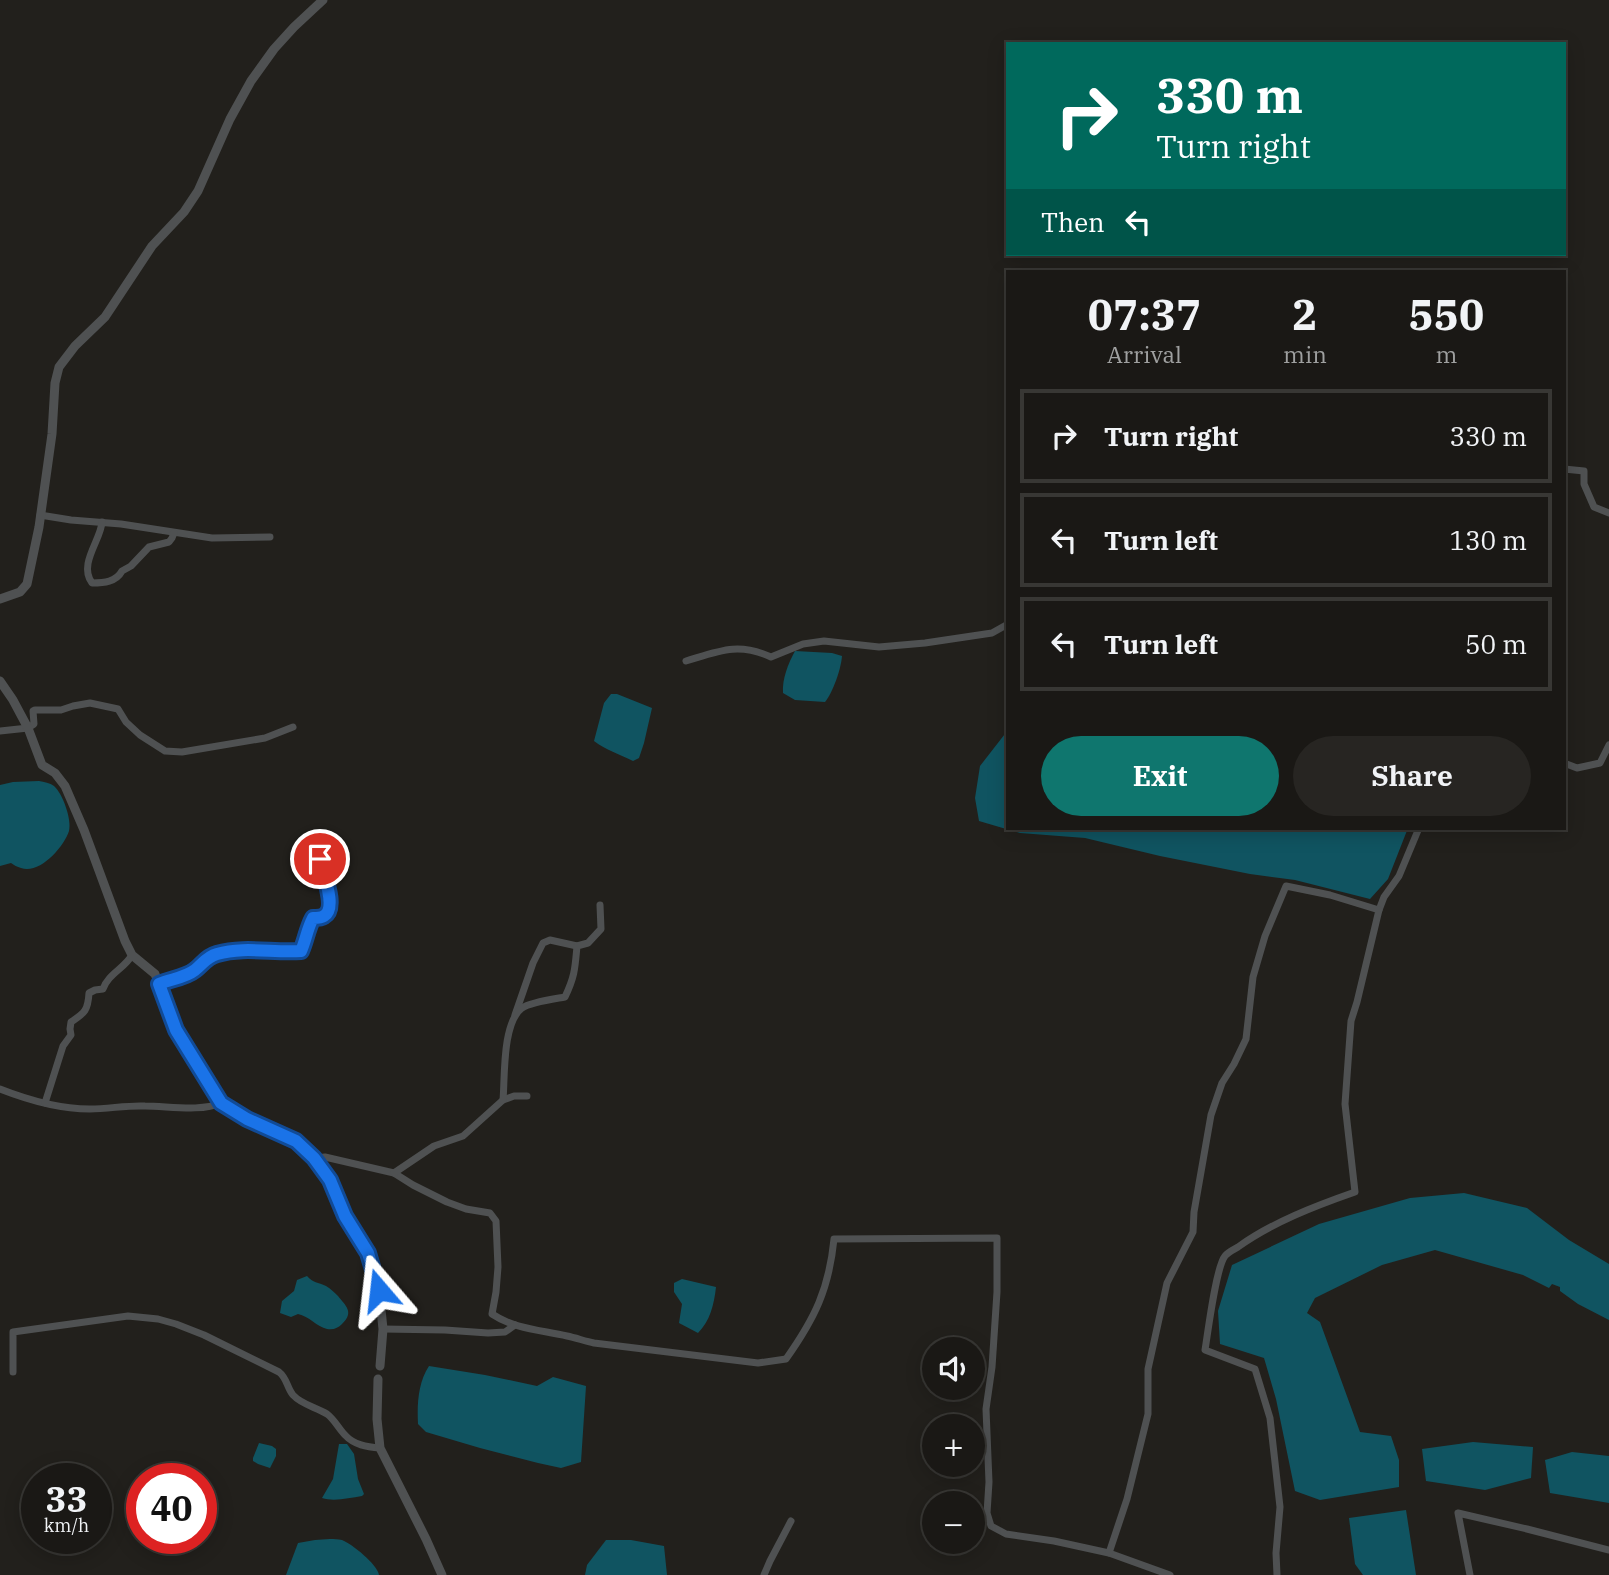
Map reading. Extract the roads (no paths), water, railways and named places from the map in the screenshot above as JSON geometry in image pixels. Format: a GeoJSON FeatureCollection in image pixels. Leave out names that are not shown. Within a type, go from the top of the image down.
{"type":"FeatureCollection","features":[{"type":"Feature","properties":{"kind":"street"},"geometry":{"type":"LineString","coordinates":[[0,589],[0,599],[20,592],[27,584],[52,434],[55,383],[60,367],[75,346],[104,317],[152,246],[184,212],[198,191],[230,119],[251,81],[274,49],[323,0]]}},
{"type":"Feature","properties":{"kind":"street"},"geometry":{"type":"LineString","coordinates":[[1566,469],[1584,471],[1584,484],[1594,507],[1609,513]]}},
{"type":"Feature","properties":{"kind":"street"},"geometry":{"type":"LineString","coordinates":[[40,515],[212,538],[270,537]]}},
{"type":"Feature","properties":{"kind":"street"},"geometry":{"type":"LineString","coordinates":[[102,522],[88,566],[89,578],[93,583],[114,579],[149,547],[169,541],[174,533]]}},
{"type":"Feature","properties":{"kind":"street"},"geometry":{"type":"LineString","coordinates":[[686,661],[725,649],[739,648],[771,657],[803,644],[824,641],[879,647],[925,643],[983,635],[1006,625]]}},
{"type":"Feature","properties":{"kind":"street"},"geometry":{"type":"LineString","coordinates":[[0,681],[28,728],[42,765],[55,773],[65,786],[85,830],[125,941],[132,954],[155,974],[176,1030],[221,1103],[247,1119],[296,1141],[314,1158],[330,1180],[345,1216],[368,1253],[379,1290],[383,1329],[380,1366]]}},
{"type":"Feature","properties":{"kind":"street"},"geometry":{"type":"LineString","coordinates":[[0,731],[28,728],[34,724],[35,709],[61,710],[90,703],[118,709],[139,735],[165,751],[182,752],[265,738],[293,727]]}},
{"type":"Feature","properties":{"kind":"street"},"geometry":{"type":"LineString","coordinates":[[1566,764],[1577,768],[1600,763],[1609,744]]}},
{"type":"Feature","properties":{"kind":"street"},"geometry":{"type":"LineString","coordinates":[[1277,1575],[1280,1507],[1270,1418],[1255,1369],[1205,1350],[1216,1283],[1224,1256],[1248,1240],[1321,1204],[1355,1192],[1345,1104],[1351,1021],[1379,910],[1384,897],[1399,876],[1418,830]]}},
{"type":"Feature","properties":{"kind":"street"},"geometry":{"type":"LineString","coordinates":[[159,984],[195,970],[206,958],[217,954],[251,950],[301,951],[313,918],[325,916],[331,902],[320,859]]}},
{"type":"Feature","properties":{"kind":"street"},"geometry":{"type":"LineString","coordinates":[[1109,1553],[1127,1499],[1148,1414],[1148,1369],[1167,1283],[1193,1232],[1211,1115],[1222,1083],[1246,1040],[1253,977],[1265,936],[1286,886],[1330,895],[1379,910]]}},
{"type":"Feature","properties":{"kind":"street"},"geometry":{"type":"LineString","coordinates":[[503,1100],[506,1048],[512,1022],[543,943],[550,940],[577,946],[588,943],[601,929],[600,905]]}},
{"type":"Feature","properties":{"kind":"street"},"geometry":{"type":"LineString","coordinates":[[512,1022],[522,1009],[565,997],[574,979],[577,946]]}},
{"type":"Feature","properties":{"kind":"street"},"geometry":{"type":"LineString","coordinates":[[45,1103],[63,1046],[71,1035],[71,1022],[89,1007],[89,993],[103,989],[103,984],[130,960],[132,954]]}},
{"type":"Feature","properties":{"kind":"street"},"geometry":{"type":"LineString","coordinates":[[0,1089],[26,1099],[93,1110],[142,1105],[214,1107],[221,1103]]}},
{"type":"Feature","properties":{"kind":"street"},"geometry":{"type":"LineString","coordinates":[[394,1173],[434,1146],[463,1136],[503,1100],[514,1096],[527,1096]]}},
{"type":"Feature","properties":{"kind":"street"},"geometry":{"type":"LineString","coordinates":[[314,1158],[324,1157],[394,1173],[447,1202],[490,1213],[496,1221],[498,1267],[492,1314],[499,1318],[515,1325],[594,1343],[758,1363],[786,1359],[802,1335],[821,1300],[830,1272],[834,1238],[997,1238],[997,1292],[986,1409],[989,1482],[987,1513],[991,1525],[1006,1534],[1109,1553],[1152,1572],[1170,1575]]}},
{"type":"Feature","properties":{"kind":"street"},"geometry":{"type":"LineString","coordinates":[[13,1372],[13,1332],[128,1316],[158,1319],[204,1335],[279,1372],[295,1397],[331,1416],[352,1441],[366,1447],[380,1448]]}},
{"type":"Feature","properties":{"kind":"street"},"geometry":{"type":"LineString","coordinates":[[383,1329],[488,1333],[505,1332],[515,1325]]}},
{"type":"Feature","properties":{"kind":"street"},"geometry":{"type":"LineString","coordinates":[[378,1379],[377,1419],[380,1448],[442,1575]]}},
{"type":"Feature","properties":{"kind":"street"},"geometry":{"type":"LineString","coordinates":[[1470,1575],[1458,1513],[1609,1550]]}},
{"type":"Feature","properties":{"kind":"street"},"geometry":{"type":"LineString","coordinates":[[764,1575],[791,1521]]}},
{"type":"Feature","properties":{"kind":"water"},"geometry":{"type":"Polygon","coordinates":[[[795,651],[842,656],[836,680],[825,702],[795,700],[783,693],[783,682],[795,651]]]}},
{"type":"Feature","properties":{"kind":"water"},"geometry":{"type":"Polygon","coordinates":[[[611,694],[652,708],[639,758],[633,761],[594,741],[604,703],[611,694]]]}},
{"type":"Feature","properties":{"kind":"water"},"geometry":{"type":"Polygon","coordinates":[[[1006,733],[1006,829],[979,821],[975,798],[980,766],[1006,733]]]}},
{"type":"Feature","properties":{"kind":"water"},"geometry":{"type":"Polygon","coordinates":[[[39,781],[49,783],[57,790],[68,814],[69,831],[56,852],[43,864],[28,869],[11,863],[0,866],[0,785],[39,781]]]}},
{"type":"Feature","properties":{"kind":"water"},"geometry":{"type":"Polygon","coordinates":[[[1010,830],[1407,830],[1388,879],[1370,899],[1295,880],[1160,856],[1085,838],[1010,830]]]}},
{"type":"Feature","properties":{"kind":"water"},"geometry":{"type":"Polygon","coordinates":[[[1464,1193],[1527,1208],[1569,1240],[1609,1264],[1609,1320],[1578,1304],[1560,1291],[1560,1287],[1552,1284],[1549,1288],[1523,1275],[1435,1250],[1382,1265],[1315,1298],[1307,1313],[1320,1322],[1360,1432],[1391,1436],[1399,1460],[1399,1487],[1320,1500],[1295,1491],[1276,1399],[1264,1358],[1220,1344],[1218,1311],[1232,1265],[1319,1224],[1410,1198],[1464,1193]]]}},
{"type":"Feature","properties":{"kind":"water"},"geometry":{"type":"Polygon","coordinates":[[[307,1276],[329,1288],[346,1306],[348,1316],[337,1328],[327,1329],[302,1315],[291,1317],[280,1313],[282,1301],[294,1291],[297,1280],[307,1276]]]}},
{"type":"Feature","properties":{"kind":"water"},"geometry":{"type":"Polygon","coordinates":[[[682,1279],[716,1287],[711,1312],[698,1333],[679,1323],[682,1304],[674,1292],[674,1283],[682,1279]]]}},
{"type":"Feature","properties":{"kind":"water"},"geometry":{"type":"Polygon","coordinates":[[[429,1366],[537,1386],[553,1377],[586,1386],[581,1462],[561,1468],[426,1432],[418,1424],[418,1409],[420,1387],[429,1366]]]}},
{"type":"Feature","properties":{"kind":"water"},"geometry":{"type":"Polygon","coordinates":[[[1473,1442],[1533,1447],[1531,1478],[1485,1490],[1426,1481],[1422,1449],[1473,1442]]]}},
{"type":"Feature","properties":{"kind":"water"},"geometry":{"type":"Polygon","coordinates":[[[259,1443],[276,1449],[276,1456],[270,1468],[253,1461],[259,1443]]]}},
{"type":"Feature","properties":{"kind":"water"},"geometry":{"type":"Polygon","coordinates":[[[339,1444],[347,1444],[354,1454],[358,1479],[364,1494],[362,1496],[337,1500],[322,1498],[333,1479],[339,1444]]]}},
{"type":"Feature","properties":{"kind":"water"},"geometry":{"type":"Polygon","coordinates":[[[1572,1452],[1609,1456],[1609,1503],[1550,1493],[1545,1460],[1572,1452]]]}},
{"type":"Feature","properties":{"kind":"water"},"geometry":{"type":"Polygon","coordinates":[[[1406,1510],[1416,1575],[1363,1575],[1355,1564],[1349,1518],[1406,1510]]]}},
{"type":"Feature","properties":{"kind":"water"},"geometry":{"type":"Polygon","coordinates":[[[342,1540],[352,1546],[369,1560],[379,1575],[286,1575],[298,1543],[342,1540]]]}},
{"type":"Feature","properties":{"kind":"water"},"geometry":{"type":"Polygon","coordinates":[[[606,1540],[631,1540],[664,1546],[667,1575],[585,1575],[587,1565],[606,1540]]]}}]}
